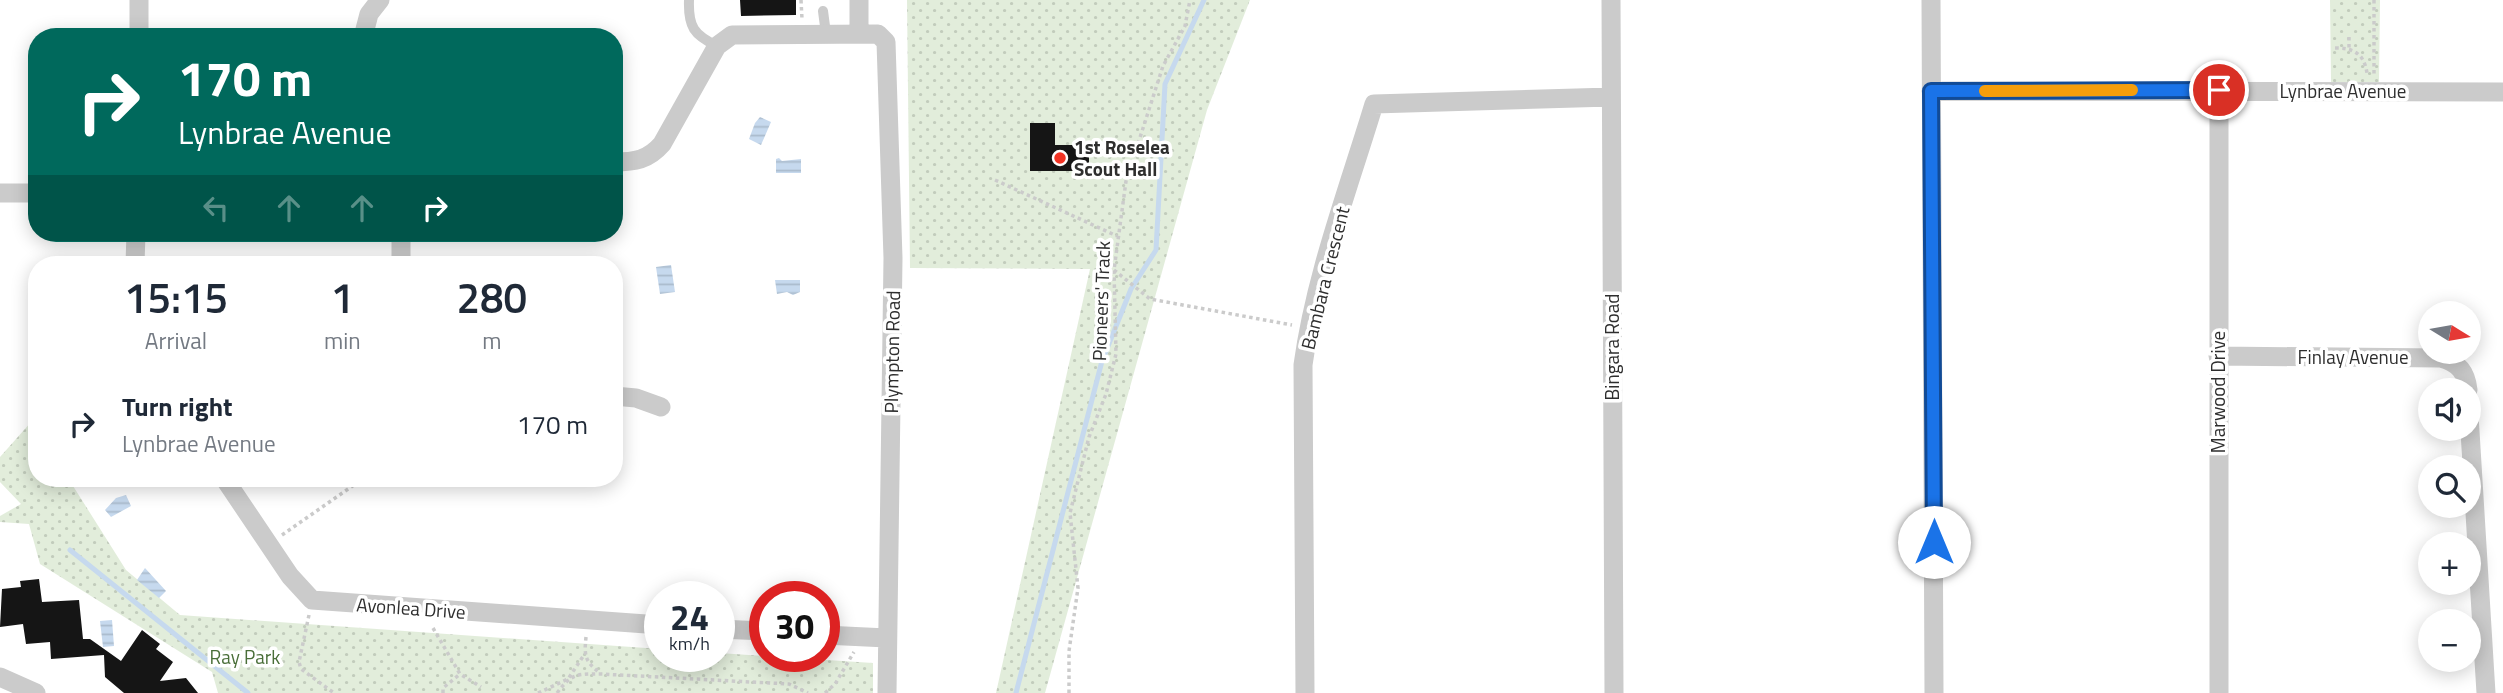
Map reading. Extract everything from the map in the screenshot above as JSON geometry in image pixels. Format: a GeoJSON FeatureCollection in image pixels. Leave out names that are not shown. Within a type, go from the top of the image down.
{"type":"FeatureCollection","features":[{"type":"Feature","properties":{"kind":"street"},"geometry":{"type":"LineString","coordinates":[[139,0],[139,28]]}},
{"type":"Feature","properties":{"kind":"street"},"geometry":{"type":"LineString","coordinates":[[365,28],[369,14],[380,0]]}},
{"type":"Feature","properties":{"kind":"street"},"geometry":{"type":"LineString","coordinates":[[623,161],[643,159],[662,144],[717,47],[732,35],[859,34],[859,0]]}},
{"type":"Feature","properties":{"kind":"street","name":"Bingara Road"},"geometry":{"type":"LineString","coordinates":[[1611,0],[1614,693]]}},
{"type":"Feature","properties":{"kind":"street"},"geometry":{"type":"LineString","coordinates":[[1931,0],[1934,693]]}},
{"type":"Feature","properties":{"kind":"street","name":"Plympton Road"},"geometry":{"type":"LineString","coordinates":[[859,34],[878,34],[886,42],[887,56],[893,258],[887,693]]}},
{"type":"Feature","properties":{"kind":"street","name":"Lynbrae Avenue"},"geometry":{"type":"LineString","coordinates":[[1931,91],[2371,87],[2503,92]]}},
{"type":"Feature","properties":{"kind":"street","name":"Marwood Drive"},"geometry":{"type":"LineString","coordinates":[[2219,90],[2219,693]]}},
{"type":"Feature","properties":{"kind":"street","name":"Bambara Crescent"},"geometry":{"type":"LineString","coordinates":[[1305,693],[1303,365],[1308,328],[1330,245],[1374,104],[1611,97]]}},
{"type":"Feature","properties":{"kind":"street"},"geometry":{"type":"LineString","coordinates":[[0,193],[28,193]]}},
{"type":"Feature","properties":{"kind":"street","name":"Finlay Avenue"},"geometry":{"type":"LineString","coordinates":[[2218,356],[2441,358],[2456,364],[2467,378]]}},
{"type":"Feature","properties":{"kind":"street"},"geometry":{"type":"LineString","coordinates":[[623,397],[636,398],[661,407]]}},
{"type":"Feature","properties":{"kind":"street"},"geometry":{"type":"LineString","coordinates":[[2471,441],[2486,693]]}},
{"type":"Feature","properties":{"kind":"street"},"geometry":{"type":"LineString","coordinates":[[230,487],[290,576],[312,600]]}},
{"type":"Feature","properties":{"kind":"street","name":"Avonlea Drive"},"geometry":{"type":"LineString","coordinates":[[312,600],[644,624]]}},
{"type":"Feature","properties":{"kind":"street"},"geometry":{"type":"LineString","coordinates":[[840,636],[887,638]]}},
{"type":"Feature","properties":{"kind":"street"},"geometry":{"type":"LineString","coordinates":[[0,677],[36,693]]}},
{"type":"Feature","properties":{"kind":"lane"},"geometry":{"type":"LineString","coordinates":[[689,0],[690,24],[701,38],[717,47]]}},
{"type":"Feature","properties":{"kind":"lane"},"geometry":{"type":"LineString","coordinates":[[823,11],[826,34]]}},
{"type":"Feature","properties":{"kind":"path","name":"Pioneers' Track"},"geometry":{"type":"LineString","coordinates":[[1069,693],[1069,650],[1078,588],[1070,513],[1089,437],[1106,394],[1116,354],[1114,270],[1126,181],[1163,66],[1185,26],[1190,0]]}},
{"type":"Feature","properties":{"kind":"path"},"geometry":{"type":"LineString","coordinates":[[2371,87],[2374,0]]}},
{"type":"Feature","properties":{"kind":"path"},"geometry":{"type":"LineString","coordinates":[[2349,37],[2349,48]]}},
{"type":"Feature","properties":{"kind":"path"},"geometry":{"type":"LineString","coordinates":[[2335,48],[2349,48],[2359,55],[2366,67],[2371,87]]}},
{"type":"Feature","properties":{"kind":"path"},"geometry":{"type":"LineString","coordinates":[[995,180],[1117,236]]}},
{"type":"Feature","properties":{"kind":"path"},"geometry":{"type":"LineString","coordinates":[[1114,270],[1150,299],[1308,328]]}},
{"type":"Feature","properties":{"kind":"path"},"geometry":{"type":"LineString","coordinates":[[269,544],[351,487]]}},
{"type":"Feature","properties":{"kind":"path"},"geometry":{"type":"LineString","coordinates":[[312,600],[299,662],[301,669],[334,693]]}},
{"type":"Feature","properties":{"kind":"path"},"geometry":{"type":"LineString","coordinates":[[422,608],[460,674],[481,687]]}},
{"type":"Feature","properties":{"kind":"path"},"geometry":{"type":"LineString","coordinates":[[558,693],[584,655],[588,621]]}},
{"type":"Feature","properties":{"kind":"path"},"geometry":{"type":"LineString","coordinates":[[825,693],[835,684],[862,637]]}},
{"type":"Feature","properties":{"kind":"path"},"geometry":{"type":"LineString","coordinates":[[584,655],[591,666],[601,674]]}},
{"type":"Feature","properties":{"kind":"path"},"geometry":{"type":"LineString","coordinates":[[443,693],[443,688],[460,674]]}},
{"type":"Feature","properties":{"kind":"path"},"geometry":{"type":"LineString","coordinates":[[538,693],[576,674],[601,674],[789,684],[808,693]]}},
{"type":"Feature","properties":{"kind":"green space"},"geometry":{"type":"Polygon","coordinates":[[[907,0],[1250,0],[1207,110],[1045,693],[996,693],[1090,269],[910,268],[907,0]]]}},
{"type":"Feature","properties":{"kind":"green space"},"geometry":{"type":"Polygon","coordinates":[[[2330,0],[2380,0],[2379,82],[2331,82],[2330,0]]]}},
{"type":"Feature","properties":{"kind":"green space","name":"Ray Park"},"geometry":{"type":"Polygon","coordinates":[[[28,426],[28,487],[74,487],[126,570],[180,615],[644,648],[644,672],[735,672],[735,654],[749,655],[749,672],[840,672],[840,661],[873,663],[873,693],[218,693],[212,672],[40,564],[29,524],[0,522],[0,516],[21,504],[0,482],[0,457],[28,426]]]}},
{"type":"Feature","properties":{"kind":"water"},"geometry":{"type":"Polygon","coordinates":[[[760,117],[771,122],[761,145],[749,139],[760,117]]]}},
{"type":"Feature","properties":{"kind":"water"},"geometry":{"type":"Polygon","coordinates":[[[776,159],[782,161],[801,159],[801,173],[776,173],[776,159]]]}},
{"type":"Feature","properties":{"kind":"water"},"geometry":{"type":"Polygon","coordinates":[[[671,265],[675,292],[660,294],[656,267],[671,265]]]}},
{"type":"Feature","properties":{"kind":"water"},"geometry":{"type":"Polygon","coordinates":[[[775,280],[800,280],[800,292],[793,295],[787,292],[777,294],[775,280]]]}},
{"type":"Feature","properties":{"kind":"water"},"geometry":{"type":"Polygon","coordinates":[[[126,495],[131,506],[111,517],[105,510],[116,498],[126,495]]]}},
{"type":"Feature","properties":{"kind":"water"},"geometry":{"type":"Polygon","coordinates":[[[145,568],[166,591],[159,598],[137,580],[145,568]]]}},
{"type":"Feature","properties":{"kind":"water"},"geometry":{"type":"Polygon","coordinates":[[[112,620],[114,646],[103,647],[100,621],[112,620]]]}},
{"type":"Feature","properties":{"kind":"building"},"geometry":{"type":"Polygon","coordinates":[[[740,0],[796,0],[796,15],[741,16],[740,0]]]}},
{"type":"Feature","properties":{"kind":"building","name":"1st Roselea Scout Hall"},"geometry":{"type":"Polygon","coordinates":[[[1030,123],[1055,123],[1055,145],[1089,145],[1089,171],[1030,171],[1030,123]]]}},
{"type":"Feature","properties":{"kind":"building"},"geometry":{"type":"Polygon","coordinates":[[[39,579],[42,602],[79,600],[83,639],[90,639],[121,661],[142,630],[160,644],[156,649],[173,662],[160,681],[186,678],[198,693],[124,693],[105,677],[104,655],[51,659],[50,642],[26,644],[23,624],[0,627],[2,589],[21,587],[20,581],[39,579]]]}},
{"type":"Feature","properties":{"kind":"waterway"},"geometry":{"type":"LineString","coordinates":[[1016,693],[1102,361],[1131,289],[1156,250],[1165,84],[1204,0]]}},
{"type":"Feature","properties":{"kind":"waterway"},"geometry":{"type":"LineString","coordinates":[[70,550],[248,693]]}},
{"type":"Feature","properties":{"kind":"slow traffic"},"geometry":{"type":"LineString","coordinates":[[1985,91],[2132,90]]}},
{"type":"Feature","properties":{"kind":"place","name":"1st Roselea Scout Hall"},"geometry":{"type":"Point","coordinates":[1060,158]}},
{"type":"Feature","properties":{"kind":"route"},"geometry":{"type":"LineString","coordinates":[[1934,542],[1931,91],[2219,90]]}}]}
